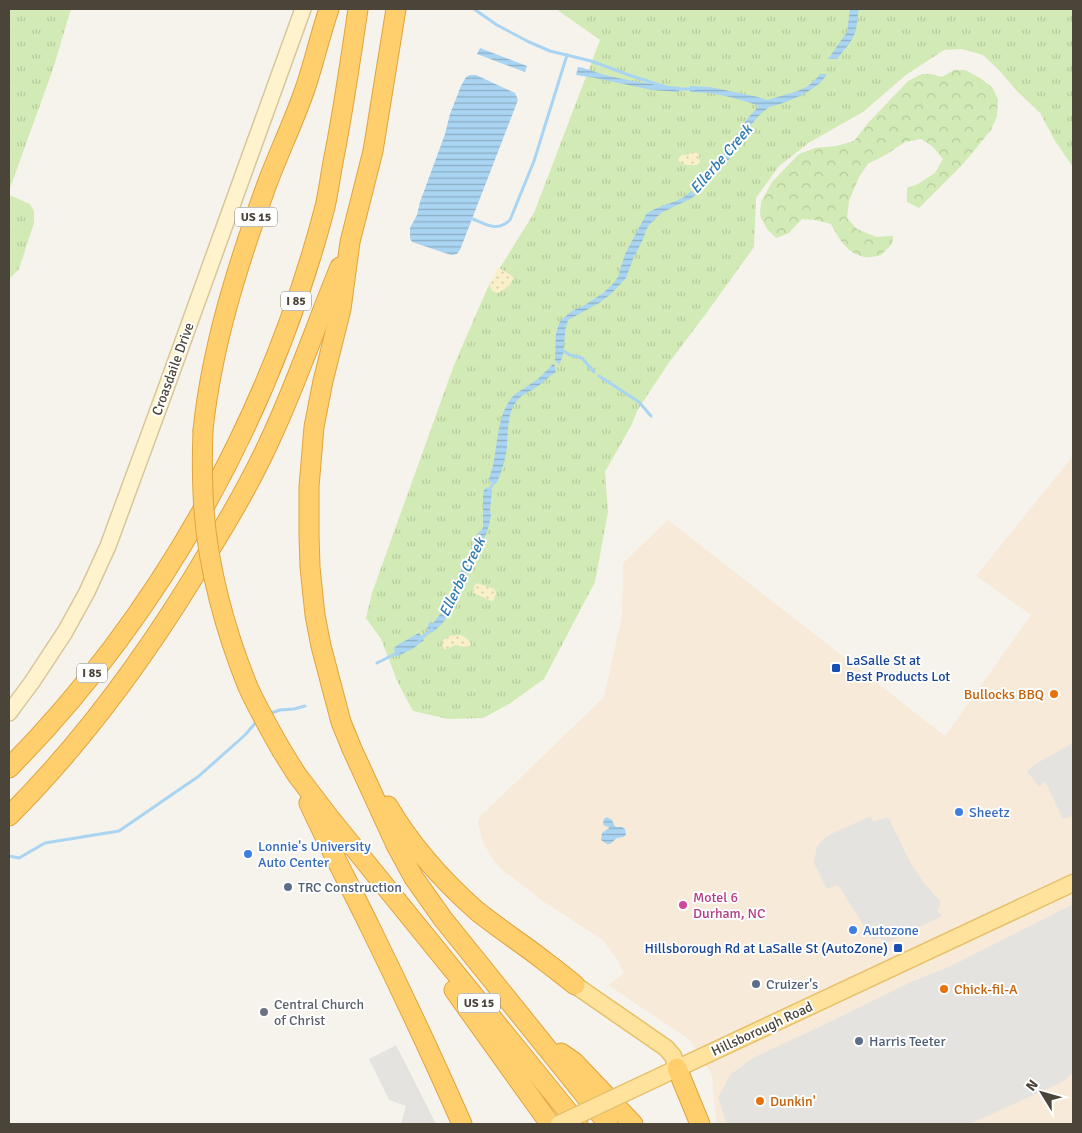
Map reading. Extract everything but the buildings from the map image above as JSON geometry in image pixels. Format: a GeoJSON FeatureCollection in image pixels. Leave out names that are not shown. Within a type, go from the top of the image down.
{"type":"FeatureCollection","features":[{"type":"Feature","properties":{"kind":"highway","name":"US 15"},"geometry":{"type":"LineString","coordinates":[[329,9],[305,89],[268,184],[229,300],[210,377],[203,430],[202,472],[209,550],[222,611],[249,687],[264,718],[297,775],[381,882],[578,1124]]}},
{"type":"Feature","properties":{"kind":"highway","name":"I 85"},"geometry":{"type":"LineString","coordinates":[[9,768],[85,683],[139,611],[189,533],[224,470],[247,423],[270,370],[308,267],[325,205],[344,109],[358,9]]}},
{"type":"Feature","properties":{"kind":"highway","name":"I 85"},"geometry":{"type":"LineString","coordinates":[[9,816],[60,762],[132,671],[190,585],[242,495],[269,443],[350,242],[373,151],[396,9]]}},
{"type":"Feature","properties":{"kind":"highway","name":"US 15"},"geometry":{"type":"LineString","coordinates":[[350,242],[341,309],[314,427],[308,508],[310,567],[315,616],[341,722],[360,770],[414,878],[443,919],[608,1124]]}},
{"type":"Feature","properties":{"kind":"highway"},"geometry":{"type":"LineString","coordinates":[[360,770],[383,796],[395,817],[416,846],[445,880],[490,921],[575,985]]}},
{"type":"Feature","properties":{"kind":"highway"},"geometry":{"type":"LineString","coordinates":[[297,775],[318,824],[371,929],[462,1124]]}},
{"type":"Feature","properties":{"kind":"highway"},"geometry":{"type":"LineString","coordinates":[[381,882],[451,986],[550,1124]]}},
{"type":"Feature","properties":{"kind":"highway"},"geometry":{"type":"LineString","coordinates":[[536,1034],[574,1062],[633,1124]]}},
{"type":"Feature","properties":{"kind":"highway"},"geometry":{"type":"LineString","coordinates":[[677,1068],[700,1124]]}},
{"type":"Feature","properties":{"kind":"main road","name":"Hillsborough Road"},"geometry":{"type":"LineString","coordinates":[[559,1124],[1073,883]]}},
{"type":"Feature","properties":{"kind":"main road"},"geometry":{"type":"LineString","coordinates":[[575,985],[666,1048],[673,1056],[677,1068]]}},
{"type":"Feature","properties":{"kind":"street","name":"Croasdaile Drive"},"geometry":{"type":"LineString","coordinates":[[9,714],[65,632],[87,592],[108,546],[302,9]]}},
{"type":"Feature","properties":{"kind":"shaded area"},"geometry":{"type":"Polygon","coordinates":[[[1073,456],[1073,1124],[716,1124],[712,1075],[690,1040],[608,985],[624,973],[603,940],[544,902],[500,868],[484,844],[478,824],[480,816],[604,697],[622,616],[623,563],[668,520],[945,736],[1031,615],[976,576],[1073,456]]]}},
{"type":"Feature","properties":{"kind":"shaded area"},"geometry":{"type":"Polygon","coordinates":[[[1073,743],[1073,770],[1071,771],[1073,776],[1073,821],[1071,816],[1063,819],[1045,781],[1039,787],[1027,771],[1037,763],[1073,743]]]}},
{"type":"Feature","properties":{"kind":"shaded area"},"geometry":{"type":"Polygon","coordinates":[[[871,816],[873,822],[888,817],[912,866],[940,901],[937,910],[942,916],[884,944],[880,937],[873,940],[838,885],[827,889],[814,863],[817,846],[827,836],[871,816]]]}},
{"type":"Feature","properties":{"kind":"shaded area"},"geometry":{"type":"Polygon","coordinates":[[[1073,904],[1073,1073],[1064,1081],[970,1124],[727,1124],[718,1098],[731,1074],[753,1058],[911,982],[951,966],[1073,904]]]}},
{"type":"Feature","properties":{"kind":"shaded area"},"geometry":{"type":"Polygon","coordinates":[[[396,1045],[436,1124],[401,1124],[406,1106],[389,1100],[369,1059],[396,1045]]]}},
{"type":"Feature","properties":{"kind":"green space"},"geometry":{"type":"Polygon","coordinates":[[[9,9],[71,9],[53,69],[9,191],[9,9]]]}},
{"type":"Feature","properties":{"kind":"green space"},"geometry":{"type":"Polygon","coordinates":[[[556,9],[1073,9],[1073,167],[1055,141],[1040,113],[983,55],[962,49],[944,50],[906,75],[863,112],[810,142],[779,166],[756,198],[754,247],[668,364],[637,411],[632,424],[605,472],[608,512],[595,582],[544,679],[509,704],[483,718],[448,719],[413,711],[398,683],[381,639],[366,618],[372,593],[454,365],[488,287],[534,213],[600,40],[556,9]]]}},
{"type":"Feature","properties":{"kind":"green space"},"geometry":{"type":"Polygon","coordinates":[[[954,70],[965,70],[992,87],[998,99],[997,116],[991,130],[963,164],[919,208],[907,202],[907,188],[918,184],[935,173],[943,159],[932,146],[921,139],[905,142],[868,164],[859,177],[849,201],[847,218],[857,229],[876,237],[893,236],[892,244],[881,255],[867,257],[853,253],[841,240],[831,224],[815,220],[802,219],[789,233],[776,238],[767,229],[760,216],[761,202],[772,182],[799,154],[815,148],[836,146],[854,141],[868,123],[908,81],[922,74],[942,77],[954,70]]]}},
{"type":"Feature","properties":{"kind":"green space"},"geometry":{"type":"Polygon","coordinates":[[[9,195],[30,204],[34,211],[34,223],[19,269],[9,279],[9,195]]]}},
{"type":"Feature","properties":{"kind":"sand"},"geometry":{"type":"Polygon","coordinates":[[[692,152],[699,155],[700,162],[697,165],[684,164],[678,160],[681,156],[692,152]]]}},
{"type":"Feature","properties":{"kind":"sand"},"geometry":{"type":"Polygon","coordinates":[[[499,268],[514,278],[509,286],[498,293],[493,292],[490,287],[496,270],[499,268]]]}},
{"type":"Feature","properties":{"kind":"sand"},"geometry":{"type":"Polygon","coordinates":[[[477,583],[495,590],[496,596],[493,601],[474,593],[474,586],[477,583]]]}},
{"type":"Feature","properties":{"kind":"sand"},"geometry":{"type":"Polygon","coordinates":[[[457,635],[467,639],[471,644],[470,646],[455,645],[444,649],[441,642],[449,636],[457,635]]]}},
{"type":"Feature","properties":{"kind":"water"},"geometry":{"type":"Polygon","coordinates":[[[850,9],[859,9],[855,33],[837,59],[828,59],[847,32],[850,9]]]}},
{"type":"Feature","properties":{"kind":"water"},"geometry":{"type":"Polygon","coordinates":[[[480,48],[527,66],[525,72],[477,54],[480,48]]]}},
{"type":"Feature","properties":{"kind":"water"},"geometry":{"type":"Polygon","coordinates":[[[578,67],[624,79],[680,87],[679,92],[652,90],[576,75],[578,67]]]}},
{"type":"Feature","properties":{"kind":"water"},"geometry":{"type":"Polygon","coordinates":[[[820,74],[827,74],[807,92],[770,107],[761,113],[720,170],[699,191],[695,187],[724,154],[748,118],[759,106],[725,96],[690,92],[690,86],[710,87],[767,100],[798,91],[808,86],[820,74]]]}},
{"type":"Feature","properties":{"kind":"water"},"geometry":{"type":"Polygon","coordinates":[[[476,75],[515,93],[518,100],[460,250],[457,254],[451,255],[412,242],[410,228],[417,215],[450,114],[461,86],[466,77],[476,75]]]}},
{"type":"Feature","properties":{"kind":"water"},"geometry":{"type":"Polygon","coordinates":[[[691,191],[696,195],[661,213],[649,225],[626,278],[611,294],[568,320],[563,354],[559,365],[555,360],[556,333],[560,321],[612,285],[618,277],[625,254],[647,213],[684,197],[691,191]]]}},
{"type":"Feature","properties":{"kind":"water"},"geometry":{"type":"Polygon","coordinates":[[[554,363],[556,372],[520,397],[513,407],[509,418],[506,451],[501,471],[496,484],[488,481],[492,470],[500,425],[507,404],[514,395],[538,379],[554,363]]]}},
{"type":"Feature","properties":{"kind":"water"},"geometry":{"type":"Polygon","coordinates":[[[487,487],[492,491],[491,515],[485,537],[459,589],[451,610],[442,624],[432,633],[427,628],[430,622],[433,623],[444,608],[478,533],[483,528],[483,496],[484,490],[487,487]]]}},
{"type":"Feature","properties":{"kind":"water"},"geometry":{"type":"Polygon","coordinates":[[[419,633],[424,640],[414,648],[396,657],[394,648],[419,633]]]}},
{"type":"Feature","properties":{"kind":"water"},"geometry":{"type":"Polygon","coordinates":[[[607,817],[612,820],[616,827],[625,829],[626,835],[617,838],[610,844],[601,840],[602,833],[609,828],[603,824],[604,819],[607,817]]]}},
{"type":"Feature","properties":{"kind":"waterway"},"geometry":{"type":"LineString","coordinates":[[474,9],[497,25],[550,51],[591,61],[666,87]]}},
{"type":"Feature","properties":{"kind":"waterway"},"geometry":{"type":"LineString","coordinates":[[473,219],[496,227],[510,220],[534,161],[567,55]]}},
{"type":"Feature","properties":{"kind":"waterway"},"geometry":{"type":"LineString","coordinates":[[677,89],[693,89]]}},
{"type":"Feature","properties":{"kind":"waterway"},"geometry":{"type":"LineString","coordinates":[[562,350],[570,355],[582,358],[594,372]]}},
{"type":"Feature","properties":{"kind":"waterway"},"geometry":{"type":"LineString","coordinates":[[599,376],[639,402],[651,416]]}},
{"type":"Feature","properties":{"kind":"waterway","name":"Ellerbe Creek"},"geometry":{"type":"LineString","coordinates":[[488,492],[495,480]]}},
{"type":"Feature","properties":{"kind":"waterway","name":"Ellerbe Creek"},"geometry":{"type":"LineString","coordinates":[[419,640],[432,629]]}},
{"type":"Feature","properties":{"kind":"waterway","name":"Ellerbe Creek"},"geometry":{"type":"LineString","coordinates":[[377,663],[399,652]]}},
{"type":"Feature","properties":{"kind":"waterway","name":"Ellerbe Creek"},"geometry":{"type":"LineString","coordinates":[[268,714],[305,706]]}},
{"type":"Feature","properties":{"kind":"waterway","name":"Ellerbe Creek"},"geometry":{"type":"LineString","coordinates":[[9,856],[19,858],[45,843],[119,831],[199,776],[245,735],[257,721]]}},
{"type":"Feature","properties":{"kind":"place","name":"LaSalle St at Best Products Lot"},"geometry":{"type":"Point","coordinates":[836,668]}},
{"type":"Feature","properties":{"kind":"place","name":"Bullocks BBQ"},"geometry":{"type":"Point","coordinates":[1054,694]}},
{"type":"Feature","properties":{"kind":"place","name":"Sheetz"},"geometry":{"type":"Point","coordinates":[959,812]}},
{"type":"Feature","properties":{"kind":"place","name":"Lonnie's University Auto Center"},"geometry":{"type":"Point","coordinates":[248,854]}},
{"type":"Feature","properties":{"kind":"place","name":"TRC Construction"},"geometry":{"type":"Point","coordinates":[288,887]}},
{"type":"Feature","properties":{"kind":"place","name":"Motel 6 Durham, NC"},"geometry":{"type":"Point","coordinates":[683,905]}},
{"type":"Feature","properties":{"kind":"place","name":"Autozone"},"geometry":{"type":"Point","coordinates":[853,930]}},
{"type":"Feature","properties":{"kind":"place","name":"Hillsborough Rd at LaSalle St (AutoZone)"},"geometry":{"type":"Point","coordinates":[898,948]}},
{"type":"Feature","properties":{"kind":"place","name":"Cruizer's"},"geometry":{"type":"Point","coordinates":[756,984]}},
{"type":"Feature","properties":{"kind":"place","name":"Chick-fil-A"},"geometry":{"type":"Point","coordinates":[944,989]}},
{"type":"Feature","properties":{"kind":"place","name":"Central Church of Christ"},"geometry":{"type":"Point","coordinates":[264,1012]}},
{"type":"Feature","properties":{"kind":"place","name":"Harris Teeter"},"geometry":{"type":"Point","coordinates":[859,1041]}},
{"type":"Feature","properties":{"kind":"place","name":"Dunkin'"},"geometry":{"type":"Point","coordinates":[760,1101]}}]}
